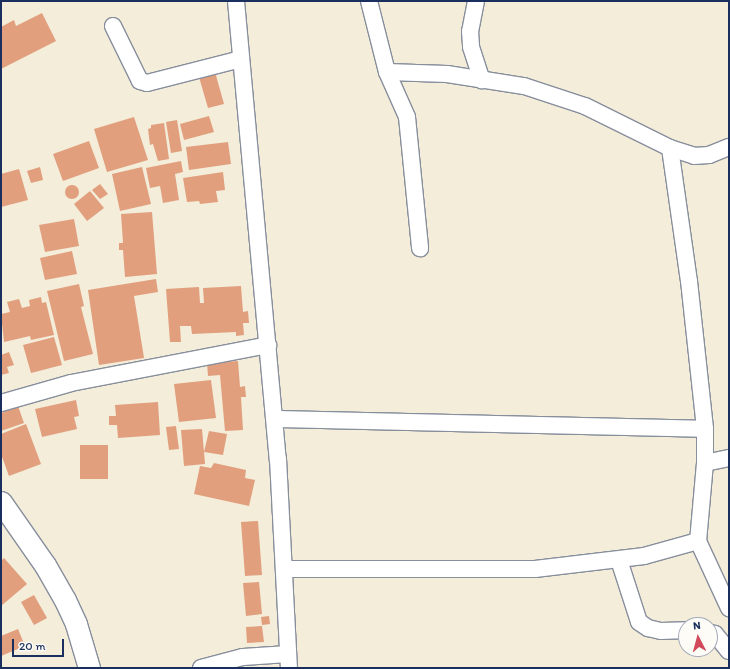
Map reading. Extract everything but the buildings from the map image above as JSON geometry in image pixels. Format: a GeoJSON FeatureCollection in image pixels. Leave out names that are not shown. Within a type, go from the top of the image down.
{"type":"FeatureCollection","features":[{"type":"Feature","properties":{"kind":"street"},"geometry":{"type":"LineString","coordinates":[[201,668],[243,657],[289,661],[285,569],[275,419],[236,1]]}},
{"type":"Feature","properties":{"kind":"street"},"geometry":{"type":"LineString","coordinates":[[369,1],[387,72],[407,117],[420,248]]}},
{"type":"Feature","properties":{"kind":"street"},"geometry":{"type":"LineString","coordinates":[[476,1],[470,39],[482,80]]}},
{"type":"Feature","properties":{"kind":"street"},"geometry":{"type":"LineString","coordinates":[[114,26],[140,81],[147,84],[241,59]]}},
{"type":"Feature","properties":{"kind":"street"},"geometry":{"type":"LineString","coordinates":[[387,72],[447,74],[524,86],[585,106],[670,148],[694,156],[709,155],[729,147]]}},
{"type":"Feature","properties":{"kind":"street"},"geometry":{"type":"LineString","coordinates":[[670,148],[705,429],[705,463],[698,542],[729,608]]}},
{"type":"Feature","properties":{"kind":"street"},"geometry":{"type":"LineString","coordinates":[[1,403],[71,383],[268,345]]}},
{"type":"Feature","properties":{"kind":"street"},"geometry":{"type":"LineString","coordinates":[[275,419],[705,429]]}},
{"type":"Feature","properties":{"kind":"street"},"geometry":{"type":"LineString","coordinates":[[705,463],[729,458]]}},
{"type":"Feature","properties":{"kind":"street"},"geometry":{"type":"LineString","coordinates":[[1,503],[45,565],[66,600],[76,624],[89,668]]}},
{"type":"Feature","properties":{"kind":"street"},"geometry":{"type":"LineString","coordinates":[[285,569],[535,569],[618,560],[671,550],[698,542]]}},
{"type":"Feature","properties":{"kind":"street"},"geometry":{"type":"LineString","coordinates":[[618,560],[639,622],[648,628],[661,631],[678,630]]}},
{"type":"Feature","properties":{"kind":"street"},"geometry":{"type":"LineString","coordinates":[[718,638],[729,651]]}}]}
